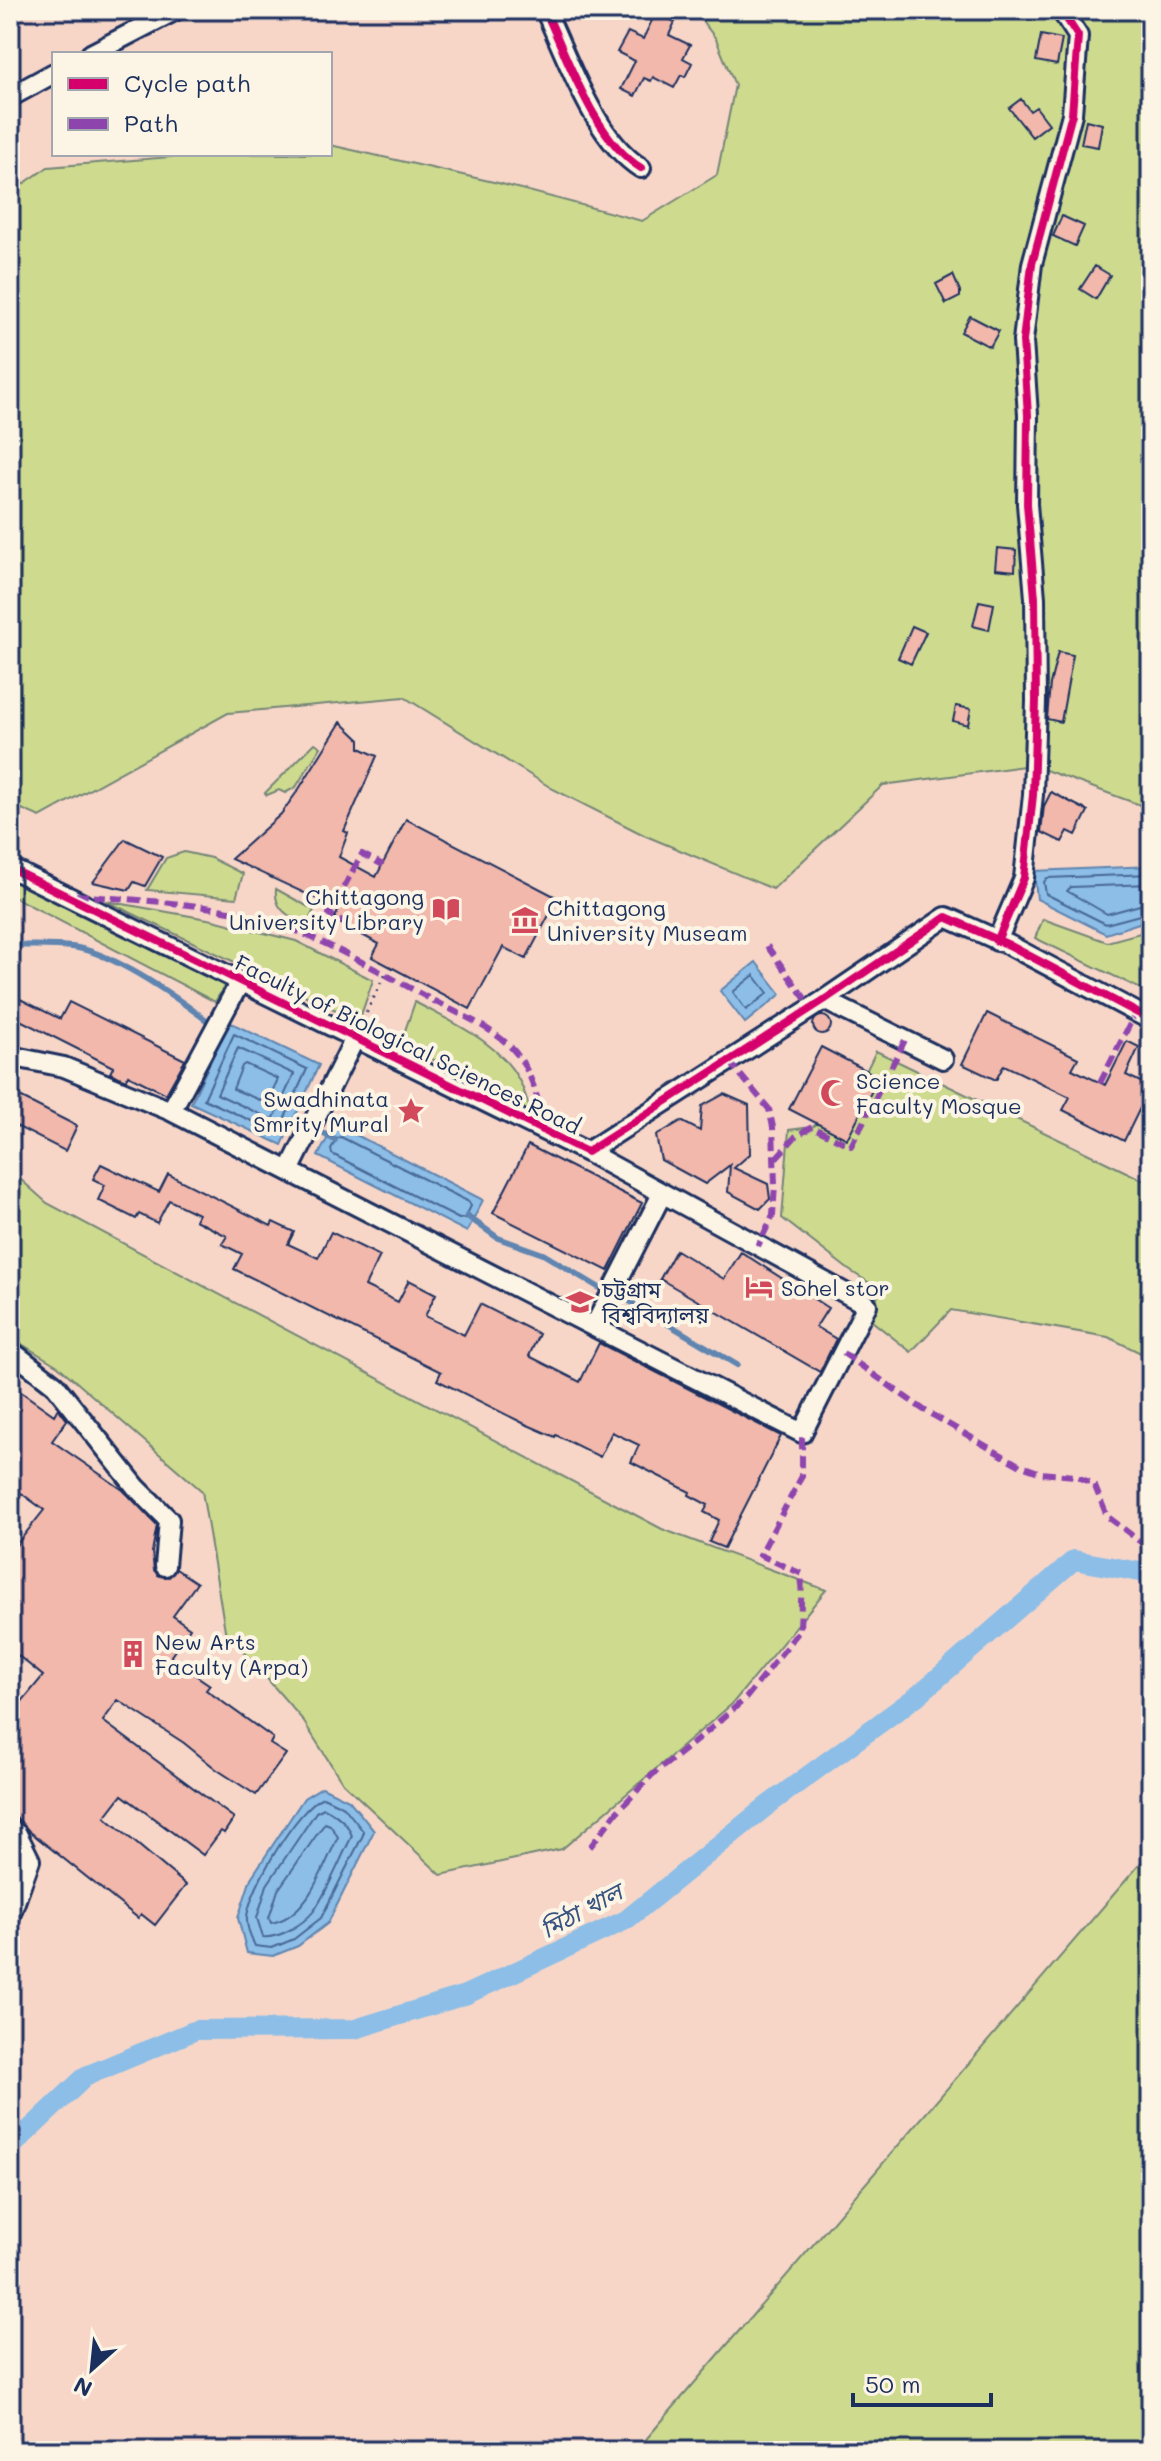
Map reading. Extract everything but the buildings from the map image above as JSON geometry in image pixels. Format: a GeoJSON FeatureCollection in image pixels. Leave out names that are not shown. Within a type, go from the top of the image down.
{"type":"FeatureCollection","features":[{"type":"Feature","properties":{"kind":"street"},"geometry":{"type":"LineString","coordinates":[[95,52],[176,10]]}},
{"type":"Feature","properties":{"kind":"street"},"geometry":{"type":"LineString","coordinates":[[545,10],[601,128],[627,159],[641,168]]}},
{"type":"Feature","properties":{"kind":"street"},"geometry":{"type":"LineString","coordinates":[[997,941],[1024,878],[1033,795],[1035,598],[1027,504],[1028,415],[1023,341],[1032,264],[1072,114],[1078,36],[1061,10]]}},
{"type":"Feature","properties":{"kind":"street"},"geometry":{"type":"LineString","coordinates":[[10,97],[52,74]]}},
{"type":"Feature","properties":{"kind":"street","name":"Faculty of Biological Sciences Road"},"geometry":{"type":"LineString","coordinates":[[10,868],[587,1152],[824,1000],[946,917],[1151,1020]]}},
{"type":"Feature","properties":{"kind":"street"},"geometry":{"type":"LineString","coordinates":[[171,1111],[240,982]]}},
{"type":"Feature","properties":{"kind":"street"},"geometry":{"type":"LineString","coordinates":[[824,1000],[943,1059]]}},
{"type":"Feature","properties":{"kind":"street"},"geometry":{"type":"LineString","coordinates":[[289,1171],[355,1038]]}},
{"type":"Feature","properties":{"kind":"street"},"geometry":{"type":"LineString","coordinates":[[10,1056],[64,1067],[171,1111],[802,1433],[867,1305],[587,1152]]}},
{"type":"Feature","properties":{"kind":"street"},"geometry":{"type":"LineString","coordinates":[[594,1327],[662,1194]]}},
{"type":"Feature","properties":{"kind":"street"},"geometry":{"type":"LineString","coordinates":[[10,1350],[55,1385],[136,1487],[169,1520],[165,1566]]}},
{"type":"Feature","properties":{"kind":"street"},"geometry":{"type":"LineString","coordinates":[[10,1828],[17,1834],[30,1860],[10,1916]]}},
{"type":"Feature","properties":{"kind":"path"},"geometry":{"type":"LineString","coordinates":[[355,1038],[385,974]]}},
{"type":"Feature","properties":{"kind":"shaded area","name":"চট্টগ্রাম বিশ্ববিদ্যালয়"},"geometry":{"type":"Polygon","coordinates":[[[10,10],[1151,10],[1151,2451],[10,2451],[10,10]]]}},
{"type":"Feature","properties":{"kind":"green space"},"geometry":{"type":"Polygon","coordinates":[[[694,10],[1151,10],[1151,809],[1032,765],[883,785],[773,889],[646,836],[553,789],[404,697],[228,713],[40,817],[10,804],[10,193],[48,167],[183,156],[332,156],[332,145],[498,183],[642,221],[717,175],[735,85],[716,39],[694,10]]]}},
{"type":"Feature","properties":{"kind":"green space"},"geometry":{"type":"Polygon","coordinates":[[[315,743],[321,747],[296,787],[285,793],[279,790],[267,795],[265,793],[315,743]]]}},
{"type":"Feature","properties":{"kind":"green space"},"geometry":{"type":"Polygon","coordinates":[[[184,852],[211,858],[243,874],[236,898],[147,890],[166,858],[184,852]]]}},
{"type":"Feature","properties":{"kind":"green space"},"geometry":{"type":"Polygon","coordinates":[[[10,875],[226,983],[215,1002],[10,895],[10,875]]]}},
{"type":"Feature","properties":{"kind":"green space"},"geometry":{"type":"Polygon","coordinates":[[[276,889],[314,910],[306,926],[280,908],[276,889]]]}},
{"type":"Feature","properties":{"kind":"green space"},"geometry":{"type":"Polygon","coordinates":[[[106,901],[213,920],[296,941],[373,980],[359,1021],[106,901]]]}},
{"type":"Feature","properties":{"kind":"green space"},"geometry":{"type":"Polygon","coordinates":[[[1043,919],[1107,942],[1151,930],[1151,994],[1035,938],[1043,919]]]}},
{"type":"Feature","properties":{"kind":"green space"},"geometry":{"type":"Polygon","coordinates":[[[415,1002],[475,1035],[501,1056],[521,1084],[532,1114],[401,1042],[415,1002]]]}},
{"type":"Feature","properties":{"kind":"green space"},"geometry":{"type":"Polygon","coordinates":[[[876,1051],[1151,1184],[1151,1358],[1108,1337],[951,1310],[911,1352],[872,1321],[879,1289],[782,1218],[789,1130],[812,1127],[850,1104],[876,1051]]]}},
{"type":"Feature","properties":{"kind":"green space"},"geometry":{"type":"Polygon","coordinates":[[[10,1170],[47,1203],[662,1529],[826,1590],[732,1704],[562,1849],[441,1875],[343,1783],[302,1719],[225,1630],[202,1491],[58,1366],[10,1337],[10,1170]]]}},
{"type":"Feature","properties":{"kind":"green space"},"geometry":{"type":"Polygon","coordinates":[[[1151,1851],[1151,2451],[637,2451],[648,2437],[1151,1851]]]}},
{"type":"Feature","properties":{"kind":"water"},"geometry":{"type":"Polygon","coordinates":[[[1151,866],[1151,919],[1106,934],[1037,899],[1034,871],[1151,866]]]}},
{"type":"Feature","properties":{"kind":"water"},"geometry":{"type":"Polygon","coordinates":[[[756,962],[781,994],[745,1023],[720,991],[756,962]]]}},
{"type":"Feature","properties":{"kind":"water"},"geometry":{"type":"Polygon","coordinates":[[[229,1022],[319,1065],[282,1145],[191,1103],[229,1022]]]}},
{"type":"Feature","properties":{"kind":"water"},"geometry":{"type":"Polygon","coordinates":[[[335,1124],[483,1200],[467,1232],[318,1156],[335,1124]]]}},
{"type":"Feature","properties":{"kind":"water"},"geometry":{"type":"Polygon","coordinates":[[[322,1787],[349,1800],[374,1831],[328,1923],[298,1946],[273,1956],[247,1953],[238,1918],[251,1878],[304,1798],[322,1787]]]}},
{"type":"Feature","properties":{"kind":"waterway"},"geometry":{"type":"LineString","coordinates":[[10,945],[72,947],[107,958],[146,978],[213,1025]]}},
{"type":"Feature","properties":{"kind":"waterway"},"geometry":{"type":"LineString","coordinates":[[324,1134],[335,1140]]}},
{"type":"Feature","properties":{"kind":"waterway"},"geometry":{"type":"LineString","coordinates":[[467,1216],[498,1238],[543,1254],[598,1287]]}},
{"type":"Feature","properties":{"kind":"waterway"},"geometry":{"type":"LineString","coordinates":[[626,1299],[737,1365]]}},
{"type":"Feature","properties":{"kind":"waterway","name":"মিঠা খাল"},"geometry":{"type":"LineString","coordinates":[[10,2148],[86,2076],[196,2030],[355,2029],[465,1995],[626,1920],[768,1805],[917,1696],[1074,1560],[1151,1574]]}},
{"type":"Feature","properties":{"kind":"marked path"},"geometry":{"type":"LineString","coordinates":[[366,934],[329,914],[362,854],[383,865]]}},
{"type":"Feature","properties":{"kind":"marked path"},"geometry":{"type":"LineString","coordinates":[[76,895],[183,904],[238,913],[287,927],[343,952],[478,1023],[508,1044],[532,1081],[546,1132]]}},
{"type":"Feature","properties":{"kind":"marked path"},"geometry":{"type":"LineString","coordinates":[[767,946],[812,1008]]}},
{"type":"Feature","properties":{"kind":"marked path"},"geometry":{"type":"LineString","coordinates":[[1100,1083],[1136,1012]]}},
{"type":"Feature","properties":{"kind":"marked path"},"geometry":{"type":"LineString","coordinates":[[776,1158],[796,1136],[812,1127],[851,1146],[905,1040]]}},
{"type":"Feature","properties":{"kind":"marked path"},"geometry":{"type":"LineString","coordinates":[[729,1061],[769,1109],[773,1127],[773,1215],[758,1246]]}},
{"type":"Feature","properties":{"kind":"marked path"},"geometry":{"type":"LineString","coordinates":[[843,1353],[924,1410],[1019,1465],[1041,1473],[1075,1476],[1094,1484],[1107,1516],[1151,1550]]}},
{"type":"Feature","properties":{"kind":"marked path"},"geometry":{"type":"LineString","coordinates":[[590,1847],[652,1775],[746,1698],[800,1630],[802,1574],[760,1555],[802,1476],[802,1433]]}},
{"type":"Feature","properties":{"kind":"cycle path"},"geometry":{"type":"LineString","coordinates":[[545,10],[596,119],[625,155],[641,168]]}},
{"type":"Feature","properties":{"kind":"cycle path"},"geometry":{"type":"LineString","coordinates":[[997,941],[1024,878],[1033,795],[1035,598],[1027,504],[1028,415],[1023,341],[1032,264],[1072,114],[1078,36],[1061,10]]}},
{"type":"Feature","properties":{"kind":"cycle path"},"geometry":{"type":"LineString","coordinates":[[10,868],[587,1152],[824,1000],[946,917],[1009,945],[1151,1020]]}},
{"type":"Feature","properties":{"kind":"place","name":"Chittagong University Library"},"geometry":{"type":"Point","coordinates":[446,909]}},
{"type":"Feature","properties":{"kind":"place","name":"Chittagong University Museam"},"geometry":{"type":"Point","coordinates":[525,920]}},
{"type":"Feature","properties":{"kind":"place","name":"Science Faculty Mosque"},"geometry":{"type":"Point","coordinates":[834,1093]}},
{"type":"Feature","properties":{"kind":"place","name":"Swadhinata Smrity Mural"},"geometry":{"type":"Point","coordinates":[411,1111]}},
{"type":"Feature","properties":{"kind":"place","name":"Sohel stor"},"geometry":{"type":"Point","coordinates":[759,1287]}},
{"type":"Feature","properties":{"kind":"place","name":"চট্টগ্রাম বিশ্ববিদ্যালয়"},"geometry":{"type":"Point","coordinates":[580,1302]}},
{"type":"Feature","properties":{"kind":"place","name":"New Arts Faculty (Arpa)"},"geometry":{"type":"Point","coordinates":[133,1654]}}]}
